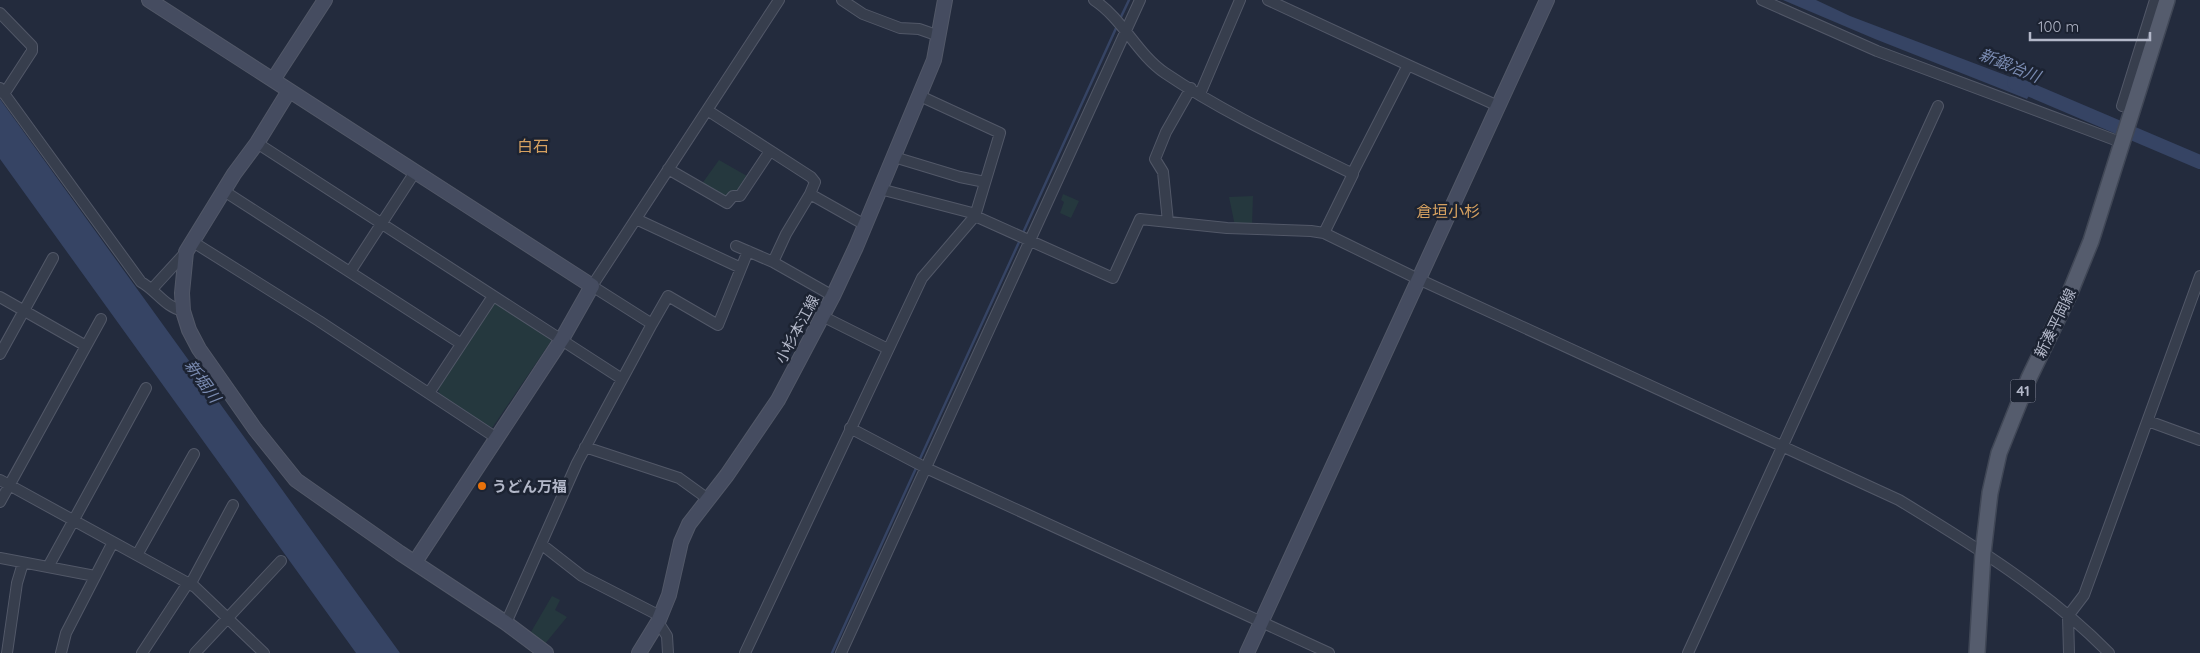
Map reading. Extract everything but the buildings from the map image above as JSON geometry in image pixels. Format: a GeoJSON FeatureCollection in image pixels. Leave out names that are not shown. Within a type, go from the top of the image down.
{"type":"FeatureCollection","features":[{"type":"Feature","properties":{"kind":"main road","name":"新湊平岡線"},"geometry":{"type":"LineString","coordinates":[[1977,653],[1983,553],[1990,493],[1999,452],[2028,378],[2069,296],[2092,241],[2123,143],[2126,112],[2167,0]]}},
{"type":"Feature","properties":{"kind":"street"},"geometry":{"type":"LineString","coordinates":[[149,0],[289,92],[652,324]]}},
{"type":"Feature","properties":{"kind":"street"},"geometry":{"type":"LineString","coordinates":[[273,80],[325,0]]}},
{"type":"Feature","properties":{"kind":"street"},"geometry":{"type":"LineString","coordinates":[[414,562],[562,340],[592,286],[779,0]]}},
{"type":"Feature","properties":{"kind":"street"},"geometry":{"type":"LineString","coordinates":[[842,0],[863,14],[900,28],[919,29],[939,36]]}},
{"type":"Feature","properties":{"kind":"street","name":"小杉本江線"},"geometry":{"type":"LineString","coordinates":[[639,653],[659,619],[670,595],[681,542],[689,524],[778,400],[833,296],[934,60],[945,0]]}},
{"type":"Feature","properties":{"kind":"street"},"geometry":{"type":"LineString","coordinates":[[1094,0],[1106,8],[1143,54],[1164,73],[1234,113],[1352,174]]}},
{"type":"Feature","properties":{"kind":"street"},"geometry":{"type":"LineString","coordinates":[[841,653],[1140,0]]}},
{"type":"Feature","properties":{"kind":"street"},"geometry":{"type":"LineString","coordinates":[[1200,94],[1240,0]]}},
{"type":"Feature","properties":{"kind":"street"},"geometry":{"type":"LineString","coordinates":[[1268,0],[1498,106]]}},
{"type":"Feature","properties":{"kind":"street"},"geometry":{"type":"LineString","coordinates":[[1247,653],[1546,0]]}},
{"type":"Feature","properties":{"kind":"street"},"geometry":{"type":"LineString","coordinates":[[1762,0],[1877,51],[2123,143]]}},
{"type":"Feature","properties":{"kind":"street"},"geometry":{"type":"LineString","coordinates":[[2126,112],[2155,0]]}},
{"type":"Feature","properties":{"kind":"street"},"geometry":{"type":"LineString","coordinates":[[0,13],[32,46],[32,50],[2,91],[141,282],[152,289],[163,302],[174,309],[183,311]]}},
{"type":"Feature","properties":{"kind":"street"},"geometry":{"type":"LineString","coordinates":[[1324,233],[1408,65]]}},
{"type":"Feature","properties":{"kind":"street"},"geometry":{"type":"LineString","coordinates":[[1168,222],[1163,172],[1154,159],[1166,132],[1191,88]]}},
{"type":"Feature","properties":{"kind":"street"},"geometry":{"type":"LineString","coordinates":[[152,289],[189,247],[234,174],[257,143],[289,92]]}},
{"type":"Feature","properties":{"kind":"street"},"geometry":{"type":"LineString","coordinates":[[745,653],[922,278],[975,215],[1000,133],[920,96]]}},
{"type":"Feature","properties":{"kind":"street"},"geometry":{"type":"LineString","coordinates":[[1688,653],[1938,106]]}},
{"type":"Feature","properties":{"kind":"street"},"geometry":{"type":"LineString","coordinates":[[707,110],[811,177],[815,182],[786,234],[773,262]]}},
{"type":"Feature","properties":{"kind":"street"},"geometry":{"type":"LineString","coordinates":[[257,143],[622,379]]}},
{"type":"Feature","properties":{"kind":"street"},"geometry":{"type":"LineString","coordinates":[[668,169],[727,203],[733,196],[740,196],[770,151]]}},
{"type":"Feature","properties":{"kind":"street"},"geometry":{"type":"LineString","coordinates":[[894,157],[960,177],[985,182]]}},
{"type":"Feature","properties":{"kind":"street"},"geometry":{"type":"LineString","coordinates":[[350,272],[415,172]]}},
{"type":"Feature","properties":{"kind":"street"},"geometry":{"type":"LineString","coordinates":[[880,189],[975,215],[1113,278],[1140,219],[1227,228],[1324,233],[1419,279],[1899,500],[1983,553],[2059,606],[2109,653]]}},
{"type":"Feature","properties":{"kind":"street"},"geometry":{"type":"LineString","coordinates":[[224,191],[460,343]]}},
{"type":"Feature","properties":{"kind":"street"},"geometry":{"type":"LineString","coordinates":[[810,194],[865,225]]}},
{"type":"Feature","properties":{"kind":"street"},"geometry":{"type":"LineString","coordinates":[[636,219],[741,268]]}},
{"type":"Feature","properties":{"kind":"street"},"geometry":{"type":"LineString","coordinates":[[736,246],[773,262],[833,296]]}},
{"type":"Feature","properties":{"kind":"street"},"geometry":{"type":"LineString","coordinates":[[189,247],[182,292],[183,311],[189,330],[199,349],[255,430],[296,480],[506,623],[546,653]]}},
{"type":"Feature","properties":{"kind":"street"},"geometry":{"type":"LineString","coordinates":[[189,247],[429,393],[496,437]]}},
{"type":"Feature","properties":{"kind":"street"},"geometry":{"type":"LineString","coordinates":[[506,623],[585,447],[668,296],[718,325],[748,251]]}},
{"type":"Feature","properties":{"kind":"street"},"geometry":{"type":"LineString","coordinates":[[0,354],[53,258]]}},
{"type":"Feature","properties":{"kind":"street"},"geometry":{"type":"LineString","coordinates":[[2069,653],[2068,616],[2084,595],[2200,276]]}},
{"type":"Feature","properties":{"kind":"street"},"geometry":{"type":"LineString","coordinates":[[429,393],[460,343],[494,296]]}},
{"type":"Feature","properties":{"kind":"street"},"geometry":{"type":"LineString","coordinates":[[0,298],[86,346]]}},
{"type":"Feature","properties":{"kind":"street"},"geometry":{"type":"LineString","coordinates":[[822,316],[888,349]]}},
{"type":"Feature","properties":{"kind":"street"},"geometry":{"type":"LineString","coordinates":[[0,502],[4,483],[101,319]]}},
{"type":"Feature","properties":{"kind":"street"},"geometry":{"type":"LineString","coordinates":[[48,567],[146,388]]}},
{"type":"Feature","properties":{"kind":"street"},"geometry":{"type":"LineString","coordinates":[[2148,421],[2200,440]]}},
{"type":"Feature","properties":{"kind":"street"},"geometry":{"type":"LineString","coordinates":[[850,428],[926,468],[1328,653]]}},
{"type":"Feature","properties":{"kind":"street"},"geometry":{"type":"LineString","coordinates":[[585,447],[679,478],[708,499]]}},
{"type":"Feature","properties":{"kind":"street"},"geometry":{"type":"LineString","coordinates":[[137,555],[194,454]]}},
{"type":"Feature","properties":{"kind":"street"},"geometry":{"type":"LineString","coordinates":[[4,483],[189,584],[264,653]]}},
{"type":"Feature","properties":{"kind":"street"},"geometry":{"type":"LineString","coordinates":[[142,653],[189,584],[233,505]]}},
{"type":"Feature","properties":{"kind":"street"},"geometry":{"type":"LineString","coordinates":[[61,653],[66,633],[113,542]]}},
{"type":"Feature","properties":{"kind":"street"},"geometry":{"type":"LineString","coordinates":[[541,544],[582,576],[659,619],[667,636],[668,653]]}},
{"type":"Feature","properties":{"kind":"street"},"geometry":{"type":"LineString","coordinates":[[0,558],[96,576]]}},
{"type":"Feature","properties":{"kind":"street"},"geometry":{"type":"LineString","coordinates":[[195,653],[281,561]]}},
{"type":"Feature","properties":{"kind":"street"},"geometry":{"type":"LineString","coordinates":[[8,653],[17,583],[23,563]]}},
{"type":"Feature","properties":{"kind":"shaded area"},"geometry":{"type":"Polygon","coordinates":[[[719,160],[747,176],[739,194],[727,199],[701,185],[719,160]]]}},
{"type":"Feature","properties":{"kind":"shaded area"},"geometry":{"type":"Polygon","coordinates":[[[1063,194],[1079,201],[1071,218],[1060,213],[1064,202],[1061,200],[1063,194]]]}},
{"type":"Feature","properties":{"kind":"shaded area"},"geometry":{"type":"Polygon","coordinates":[[[1253,196],[1252,226],[1235,226],[1229,197],[1253,196]]]}},
{"type":"Feature","properties":{"kind":"shaded area"},"geometry":{"type":"Polygon","coordinates":[[[497,303],[551,338],[551,341],[492,428],[439,394],[438,385],[492,305],[497,303]]]}},
{"type":"Feature","properties":{"kind":"shaded area"},"geometry":{"type":"Polygon","coordinates":[[[552,596],[560,600],[555,610],[567,617],[544,645],[531,632],[552,596]]]}},
{"type":"Feature","properties":{"kind":"water"},"geometry":{"type":"Polygon","coordinates":[[[1783,0],[1816,0],[1850,16],[2034,86],[2027,99],[1875,39],[1783,0]]]}},
{"type":"Feature","properties":{"kind":"water","name":"新堀川"},"geometry":{"type":"Polygon","coordinates":[[[0,99],[400,653],[356,653],[0,159],[0,99]]]}},
{"type":"Feature","properties":{"kind":"waterway"},"geometry":{"type":"LineString","coordinates":[[1120,19],[1129,0]]}},
{"type":"Feature","properties":{"kind":"waterway"},"geometry":{"type":"LineString","coordinates":[[1022,235],[1117,26]]}},
{"type":"Feature","properties":{"kind":"waterway","name":"新鍛冶川"},"geometry":{"type":"LineString","coordinates":[[2014,83],[2200,162]]}},
{"type":"Feature","properties":{"kind":"waterway"},"geometry":{"type":"LineString","coordinates":[[919,461],[1020,240]]}},
{"type":"Feature","properties":{"kind":"waterway"},"geometry":{"type":"LineString","coordinates":[[832,653],[917,466]]}},
{"type":"Feature","properties":{"kind":"place","name":"うどん万福"},"geometry":{"type":"Point","coordinates":[482,486]}},
{"type":"Feature","properties":{"kind":"district","name":"白石"},"geometry":{"type":"Point","coordinates":[533,146]}},
{"type":"Feature","properties":{"kind":"district","name":"倉垣小杉"},"geometry":{"type":"Point","coordinates":[1448,211]}}]}
